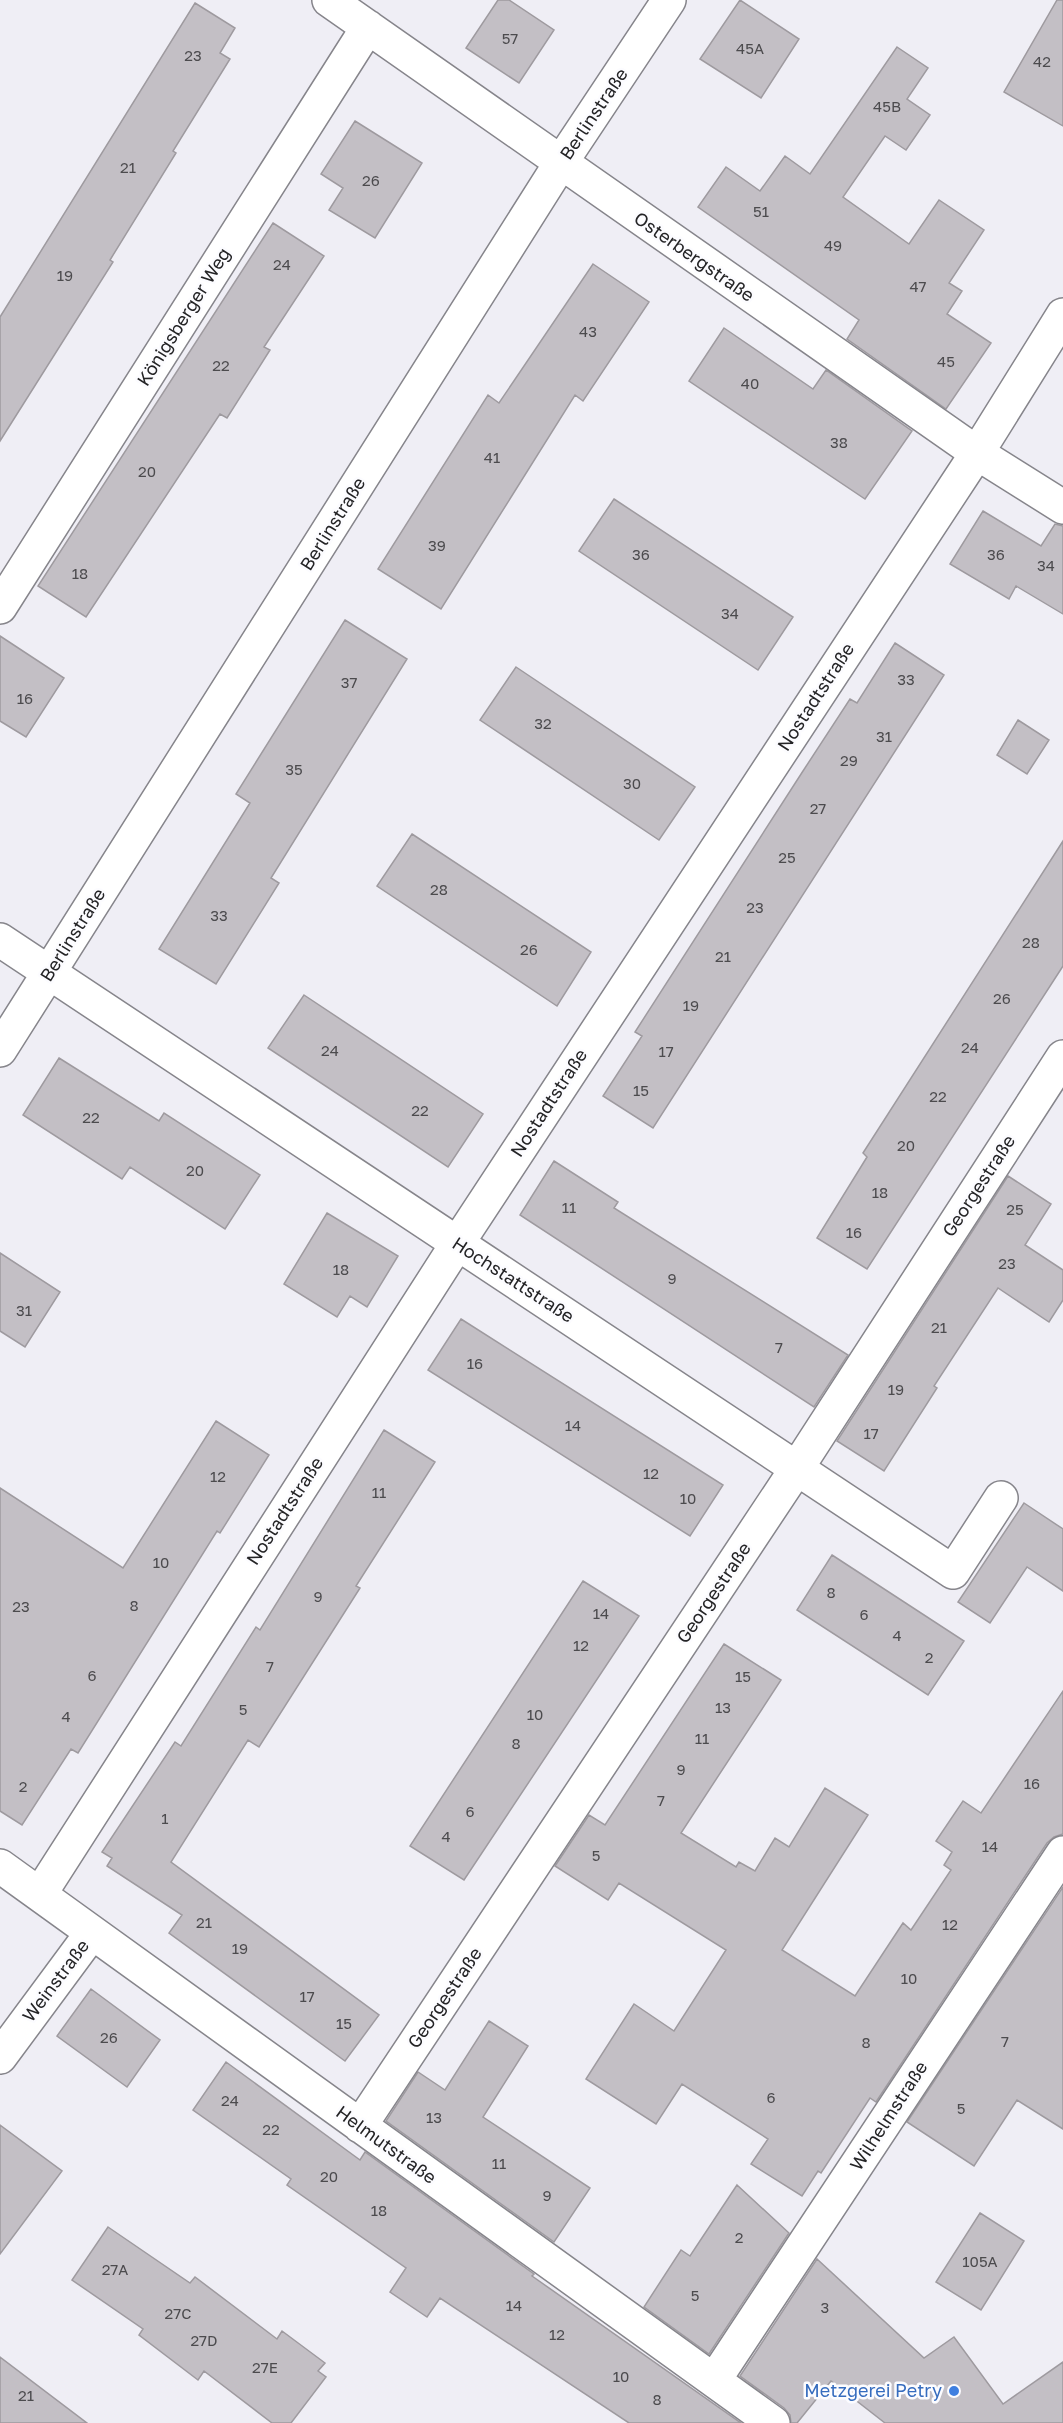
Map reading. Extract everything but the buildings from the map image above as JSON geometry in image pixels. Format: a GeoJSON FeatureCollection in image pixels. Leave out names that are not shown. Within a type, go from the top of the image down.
{"type":"FeatureCollection","features":[{"type":"Feature","properties":{"kind":"street","name":"Osterbergstraße"},"geometry":{"type":"LineString","coordinates":[[328,0],[977,453],[1063,507]]}},
{"type":"Feature","properties":{"kind":"street","name":"Berlinstraße"},"geometry":{"type":"LineString","coordinates":[[0,1050],[560,164],[669,0]]}},
{"type":"Feature","properties":{"kind":"street","name":"Königsberger Weg"},"geometry":{"type":"LineString","coordinates":[[0,607],[368,27]]}},
{"type":"Feature","properties":{"kind":"street","name":"Nostadtstraße"},"geometry":{"type":"LineString","coordinates":[[40,1894],[457,1244],[977,453],[1063,315]]}},
{"type":"Feature","properties":{"kind":"street","name":"Hochstattstraße"},"geometry":{"type":"LineString","coordinates":[[0,940],[953,1572],[1001,1498]]}},
{"type":"Feature","properties":{"kind":"street","name":"Georgestraße"},"geometry":{"type":"LineString","coordinates":[[360,2126],[797,1468],[1063,1057]]}},
{"type":"Feature","properties":{"kind":"street","name":"Wilhelmstraße"},"geometry":{"type":"LineString","coordinates":[[715,2379],[1063,1853]]}},
{"type":"Feature","properties":{"kind":"street","name":"Helmutstraße"},"geometry":{"type":"LineString","coordinates":[[0,1866],[91,1934],[715,2379],[773,2423]]}},
{"type":"Feature","properties":{"kind":"street","name":"Weinstraße"},"geometry":{"type":"LineString","coordinates":[[0,2057],[91,1934]]}},
{"type":"Feature","properties":{"kind":"place","name":"Metzgerei Petry"},"geometry":{"type":"Point","coordinates":[954,2391]}}]}
